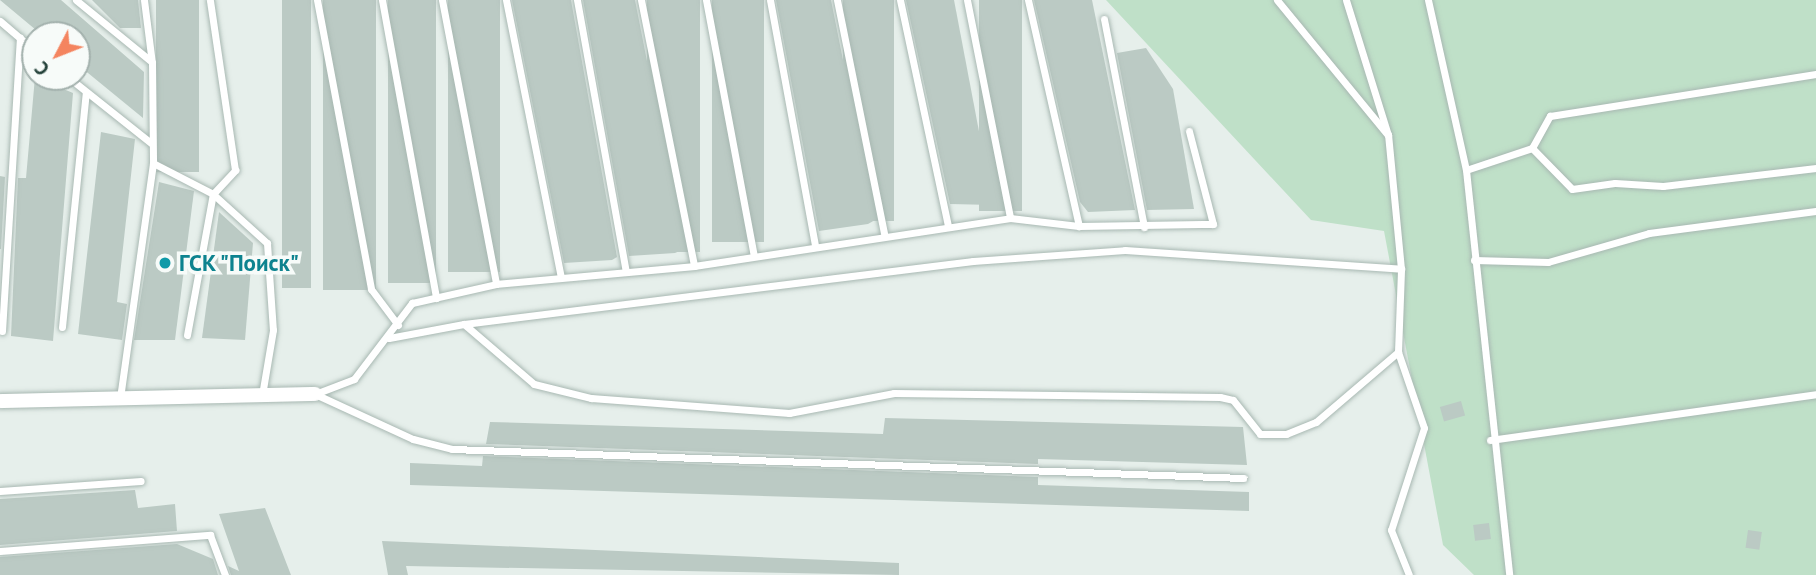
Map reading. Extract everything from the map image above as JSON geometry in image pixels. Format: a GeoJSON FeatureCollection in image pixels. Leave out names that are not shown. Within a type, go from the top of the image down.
{"type":"FeatureCollection","features":[{"type":"Feature","properties":{"kind":"street"},"geometry":{"type":"LineString","coordinates":[[0,401],[262,398],[315,394]]}},
{"type":"Feature","properties":{"kind":"lane"},"geometry":{"type":"LineString","coordinates":[[76,0],[152,63]]}},
{"type":"Feature","properties":{"kind":"lane"},"geometry":{"type":"LineString","coordinates":[[119,400],[153,163],[152,63],[144,0]]}},
{"type":"Feature","properties":{"kind":"lane"},"geometry":{"type":"LineString","coordinates":[[187,335],[214,194],[234,170],[210,0]]}},
{"type":"Feature","properties":{"kind":"lane"},"geometry":{"type":"LineString","coordinates":[[317,0],[371,289],[398,325]]}},
{"type":"Feature","properties":{"kind":"lane"},"geometry":{"type":"LineString","coordinates":[[382,0],[436,298]]}},
{"type":"Feature","properties":{"kind":"lane"},"geometry":{"type":"LineString","coordinates":[[442,0],[496,284]]}},
{"type":"Feature","properties":{"kind":"lane"},"geometry":{"type":"LineString","coordinates":[[506,0],[561,278]]}},
{"type":"Feature","properties":{"kind":"lane"},"geometry":{"type":"LineString","coordinates":[[577,0],[626,272]]}},
{"type":"Feature","properties":{"kind":"lane"},"geometry":{"type":"LineString","coordinates":[[641,0],[694,266]]}},
{"type":"Feature","properties":{"kind":"lane"},"geometry":{"type":"LineString","coordinates":[[706,0],[754,256]]}},
{"type":"Feature","properties":{"kind":"lane"},"geometry":{"type":"LineString","coordinates":[[770,0],[815,246]]}},
{"type":"Feature","properties":{"kind":"lane"},"geometry":{"type":"LineString","coordinates":[[837,0],[884,234]]}},
{"type":"Feature","properties":{"kind":"lane"},"geometry":{"type":"LineString","coordinates":[[900,0],[948,225]]}},
{"type":"Feature","properties":{"kind":"lane"},"geometry":{"type":"LineString","coordinates":[[967,0],[1010,218]]}},
{"type":"Feature","properties":{"kind":"lane"},"geometry":{"type":"LineString","coordinates":[[1028,0],[1079,226]]}},
{"type":"Feature","properties":{"kind":"lane"},"geometry":{"type":"LineString","coordinates":[[1277,0],[1388,135]]}},
{"type":"Feature","properties":{"kind":"lane"},"geometry":{"type":"LineString","coordinates":[[1346,0],[1388,135],[1401,268],[1398,352],[1424,428],[1391,530],[1409,575]]}},
{"type":"Feature","properties":{"kind":"lane"},"geometry":{"type":"LineString","coordinates":[[1428,0],[1466,170],[1490,440],[1509,575]]}},
{"type":"Feature","properties":{"kind":"lane"},"geometry":{"type":"LineString","coordinates":[[1104,19],[1144,227]]}},
{"type":"Feature","properties":{"kind":"lane"},"geometry":{"type":"LineString","coordinates":[[0,21],[20,38],[2,331]]}},
{"type":"Feature","properties":{"kind":"lane"},"geometry":{"type":"LineString","coordinates":[[1466,170],[1532,148],[1550,117],[1816,75]]}},
{"type":"Feature","properties":{"kind":"lane"},"geometry":{"type":"LineString","coordinates":[[86,92],[151,143]]}},
{"type":"Feature","properties":{"kind":"lane"},"geometry":{"type":"LineString","coordinates":[[62,327],[86,92]]}},
{"type":"Feature","properties":{"kind":"lane"},"geometry":{"type":"LineString","coordinates":[[315,394],[354,379],[389,338],[412,303],[496,284],[694,266],[884,234],[1010,218],[1079,226],[1213,224],[1189,131]]}},
{"type":"Feature","properties":{"kind":"lane"},"geometry":{"type":"LineString","coordinates":[[1532,148],[1572,189],[1615,183],[1663,187],[1816,168]]}},
{"type":"Feature","properties":{"kind":"lane"},"geometry":{"type":"LineString","coordinates":[[153,163],[214,194],[267,243],[273,330],[262,398]]}},
{"type":"Feature","properties":{"kind":"lane"},"geometry":{"type":"LineString","coordinates":[[1474,260],[1548,262],[1649,233],[1816,211]]}},
{"type":"Feature","properties":{"kind":"lane"},"geometry":{"type":"LineString","coordinates":[[389,338],[464,324],[973,261],[1125,250],[1401,268]]}},
{"type":"Feature","properties":{"kind":"lane"},"geometry":{"type":"LineString","coordinates":[[464,324],[534,384],[591,398],[789,413],[894,393],[1220,397],[1234,400],[1259,434],[1286,434],[1316,422],[1398,352]]}},
{"type":"Feature","properties":{"kind":"lane"},"geometry":{"type":"LineString","coordinates":[[315,394],[413,439],[452,449],[1243,478]]}},
{"type":"Feature","properties":{"kind":"lane"},"geometry":{"type":"LineString","coordinates":[[1490,440],[1816,394]]}},
{"type":"Feature","properties":{"kind":"lane"},"geometry":{"type":"LineString","coordinates":[[0,491],[141,481]]}},
{"type":"Feature","properties":{"kind":"lane"},"geometry":{"type":"LineString","coordinates":[[0,551],[210,535],[225,575]]}},
{"type":"Feature","properties":{"kind":"green space"},"geometry":{"type":"Polygon","coordinates":[[[1106,0],[1816,0],[1816,575],[1474,575],[1443,545],[1384,231],[1311,220],[1106,0]]]}},
{"type":"Feature","properties":{"kind":"building"},"geometry":{"type":"Polygon","coordinates":[[[0,0],[61,0],[85,21],[25,21],[0,0]]]}},
{"type":"Feature","properties":{"kind":"building"},"geometry":{"type":"Polygon","coordinates":[[[92,0],[138,0],[141,28],[120,28],[92,0]]]}},
{"type":"Feature","properties":{"kind":"building"},"geometry":{"type":"Polygon","coordinates":[[[156,0],[199,0],[199,172],[156,172],[156,0]]]}},
{"type":"Feature","properties":{"kind":"building"},"geometry":{"type":"Polygon","coordinates":[[[282,0],[311,0],[311,288],[282,288],[282,0]]]}},
{"type":"Feature","properties":{"kind":"building"},"geometry":{"type":"Polygon","coordinates":[[[323,0],[376,0],[376,290],[323,290],[323,0]]]}},
{"type":"Feature","properties":{"kind":"building"},"geometry":{"type":"Polygon","coordinates":[[[388,0],[436,0],[436,283],[388,283],[388,0]]]}},
{"type":"Feature","properties":{"kind":"building"},"geometry":{"type":"Polygon","coordinates":[[[448,0],[500,0],[500,272],[448,272],[448,0]]]}},
{"type":"Feature","properties":{"kind":"building"},"geometry":{"type":"Polygon","coordinates":[[[512,0],[571,0],[617,257],[612,260],[564,263],[512,0]]]}},
{"type":"Feature","properties":{"kind":"building"},"geometry":{"type":"Polygon","coordinates":[[[583,0],[635,0],[684,249],[675,253],[629,256],[583,0]]]}},
{"type":"Feature","properties":{"kind":"building"},"geometry":{"type":"Polygon","coordinates":[[[647,0],[700,0],[700,252],[647,252],[647,0]]]}},
{"type":"Feature","properties":{"kind":"building"},"geometry":{"type":"Polygon","coordinates":[[[712,0],[764,0],[764,242],[712,242],[712,0]]]}},
{"type":"Feature","properties":{"kind":"building"},"geometry":{"type":"Polygon","coordinates":[[[776,0],[831,0],[875,220],[868,224],[819,231],[776,0]]]}},
{"type":"Feature","properties":{"kind":"building"},"geometry":{"type":"Polygon","coordinates":[[[843,0],[894,0],[894,221],[843,221],[843,0]]]}},
{"type":"Feature","properties":{"kind":"building"},"geometry":{"type":"Polygon","coordinates":[[[906,0],[954,0],[993,205],[950,204],[906,0]]]}},
{"type":"Feature","properties":{"kind":"building"},"geometry":{"type":"Polygon","coordinates":[[[979,0],[1022,0],[1022,211],[979,211],[979,0]]]}},
{"type":"Feature","properties":{"kind":"building"},"geometry":{"type":"Polygon","coordinates":[[[1034,0],[1092,0],[1135,210],[1088,212],[1080,202],[1034,0]]]}},
{"type":"Feature","properties":{"kind":"building"},"geometry":{"type":"Polygon","coordinates":[[[91,26],[144,72],[143,118],[91,75],[91,26]]]}},
{"type":"Feature","properties":{"kind":"building"},"geometry":{"type":"Polygon","coordinates":[[[1146,48],[1173,89],[1194,209],[1147,210],[1117,53],[1146,48]]]}},
{"type":"Feature","properties":{"kind":"building"},"geometry":{"type":"Polygon","coordinates":[[[34,91],[73,93],[53,341],[11,336],[18,178],[26,178],[34,91]]]}},
{"type":"Feature","properties":{"kind":"building"},"geometry":{"type":"Polygon","coordinates":[[[101,132],[135,139],[117,302],[127,304],[122,340],[78,334],[101,132]]]}},
{"type":"Feature","properties":{"kind":"building"},"geometry":{"type":"Polygon","coordinates":[[[0,176],[5,177],[1,249],[0,249],[0,176]]]}},
{"type":"Feature","properties":{"kind":"building","name":"ГСК \"Поиск\""},"geometry":{"type":"Polygon","coordinates":[[[159,182],[194,191],[175,340],[134,340],[159,182]]]}},
{"type":"Feature","properties":{"kind":"building"},"geometry":{"type":"Polygon","coordinates":[[[219,212],[253,243],[245,340],[202,338],[219,212]]]}},
{"type":"Feature","properties":{"kind":"building"},"geometry":{"type":"Polygon","coordinates":[[[1461,401],[1465,415],[1444,421],[1440,407],[1461,401]]]}},
{"type":"Feature","properties":{"kind":"building"},"geometry":{"type":"Polygon","coordinates":[[[885,418],[1243,427],[1247,465],[1038,459],[1038,464],[486,444],[490,422],[883,434],[885,418]]]}},
{"type":"Feature","properties":{"kind":"building"},"geometry":{"type":"Polygon","coordinates":[[[483,456],[1038,477],[1038,485],[1249,492],[1249,511],[410,485],[410,463],[482,466],[483,456]]]}},
{"type":"Feature","properties":{"kind":"building"},"geometry":{"type":"Polygon","coordinates":[[[135,490],[138,508],[175,504],[177,531],[0,545],[0,499],[135,490]]]}},
{"type":"Feature","properties":{"kind":"building"},"geometry":{"type":"Polygon","coordinates":[[[265,508],[291,575],[231,575],[228,566],[239,571],[219,514],[265,508]]]}},
{"type":"Feature","properties":{"kind":"building"},"geometry":{"type":"Polygon","coordinates":[[[1489,523],[1491,539],[1475,541],[1473,525],[1489,523]]]}},
{"type":"Feature","properties":{"kind":"building"},"geometry":{"type":"Polygon","coordinates":[[[1748,530],[1762,532],[1759,550],[1745,548],[1748,530]]]}},
{"type":"Feature","properties":{"kind":"building"},"geometry":{"type":"Polygon","coordinates":[[[382,541],[899,563],[899,575],[406,566],[408,575],[388,575],[382,541]]]}},
{"type":"Feature","properties":{"kind":"building"},"geometry":{"type":"Polygon","coordinates":[[[177,544],[213,559],[218,575],[0,575],[0,557],[177,544]]]}},
{"type":"Feature","properties":{"kind":"place","name":"ГСК \"Поиск\""},"geometry":{"type":"Point","coordinates":[165,263]}}]}
